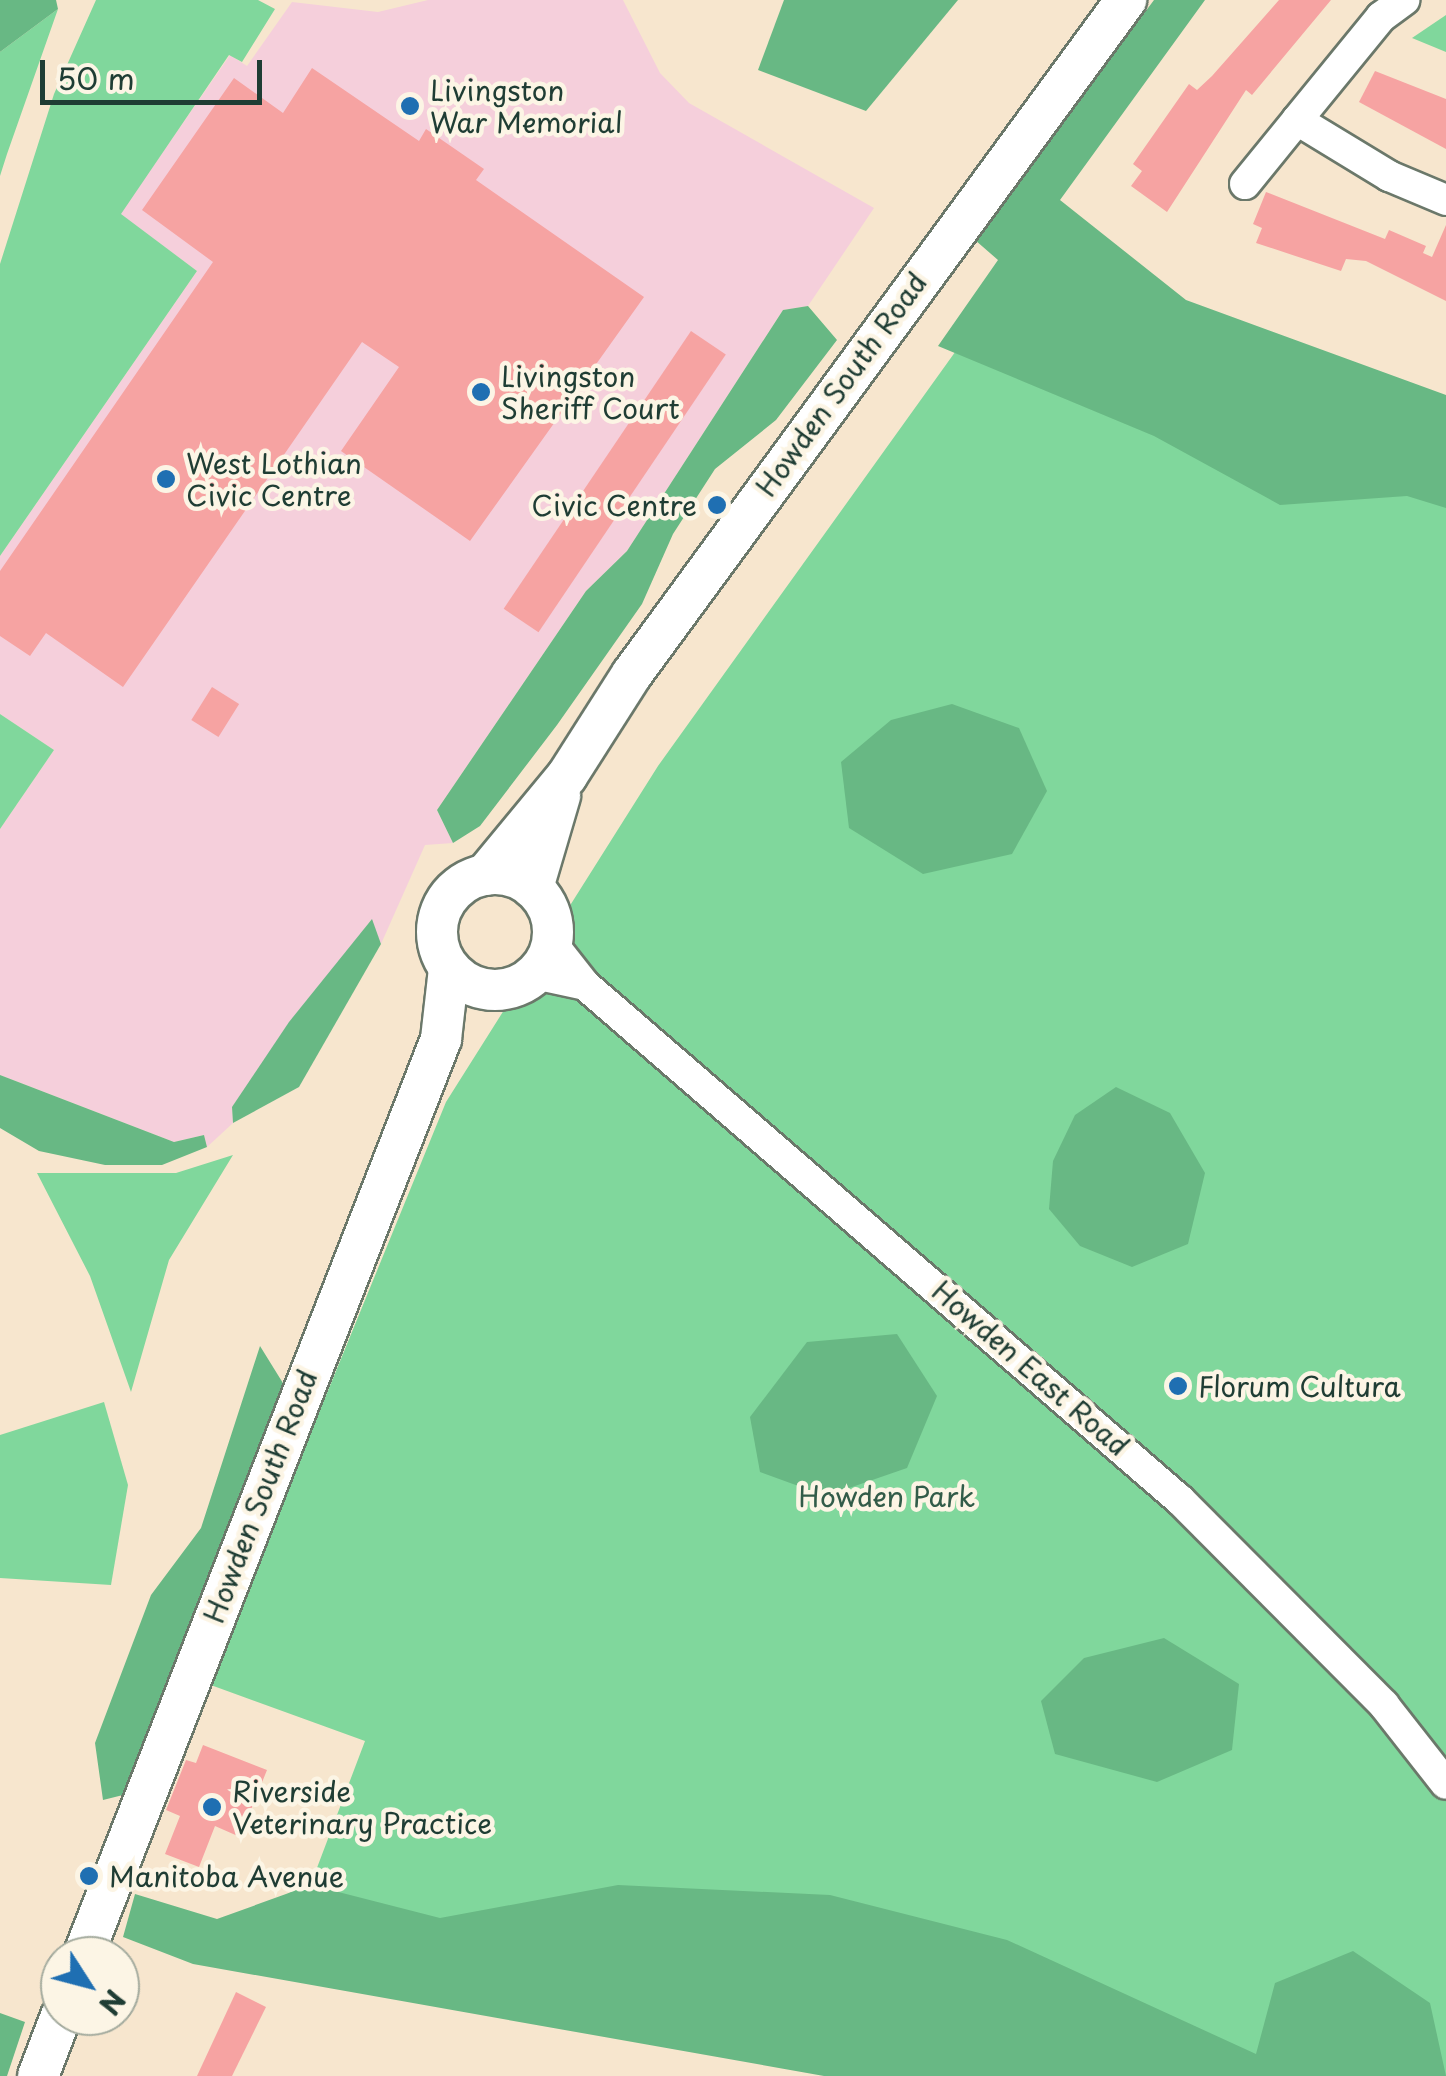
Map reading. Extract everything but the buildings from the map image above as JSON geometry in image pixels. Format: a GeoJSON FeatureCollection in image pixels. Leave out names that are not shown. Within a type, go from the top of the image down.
{"type":"FeatureCollection","features":[{"type":"Feature","properties":{"kind":"main road","name":"Howden South Road"},"geometry":{"type":"LineString","coordinates":[[92,1936],[441,1039],[450,969],[440,952],[439,916],[457,888],[485,874],[567,776],[666,627],[1126,0]]}},
{"type":"Feature","properties":{"kind":"main road","name":"Howden South Road"},"geometry":{"type":"LineString","coordinates":[[533,888],[567,776]]}},
{"type":"Feature","properties":{"kind":"main road"},"geometry":{"type":"LineString","coordinates":[[485,874],[533,888],[550,913],[543,958]]}},
{"type":"Feature","properties":{"kind":"main road","name":"Howden South Road"},"geometry":{"type":"LineString","coordinates":[[441,1039],[491,990],[543,958]]}},
{"type":"Feature","properties":{"kind":"main road"},"geometry":{"type":"LineString","coordinates":[[450,969],[491,990]]}},
{"type":"Feature","properties":{"kind":"main road"},"geometry":{"type":"LineString","coordinates":[[38,2076],[53,2036]]}},
{"type":"Feature","properties":{"kind":"street"},"geometry":{"type":"LineString","coordinates":[[1245,184],[1334,69],[1404,0]]}},
{"type":"Feature","properties":{"kind":"street"},"geometry":{"type":"LineString","coordinates":[[1297,120],[1389,176],[1446,200]]}},
{"type":"Feature","properties":{"kind":"street","name":"Howden East Road"},"geometry":{"type":"LineString","coordinates":[[543,958],[585,985],[1180,1500],[1384,1705],[1446,1784]]}},
{"type":"Feature","properties":{"kind":"shaded area"},"geometry":{"type":"Polygon","coordinates":[[[428,0],[623,0],[660,73],[689,103],[874,208],[808,306],[783,310],[627,551],[586,591],[437,810],[453,843],[425,845],[381,944],[371,920],[232,1107],[233,1123],[207,1147],[204,1135],[174,1142],[0,1075],[0,829],[54,750],[0,714],[0,556],[197,271],[120,214],[230,55],[247,66],[292,2],[378,12],[428,0]]]}},
{"type":"Feature","properties":{"kind":"green space"},"geometry":{"type":"Polygon","coordinates":[[[0,0],[56,0],[58,9],[0,52],[0,0]]]}},
{"type":"Feature","properties":{"kind":"green space"},"geometry":{"type":"Polygon","coordinates":[[[96,0],[258,0],[275,9],[242,62],[229,55],[121,214],[197,271],[0,556],[0,264],[54,94],[96,0]]]}},
{"type":"Feature","properties":{"kind":"green space"},"geometry":{"type":"Polygon","coordinates":[[[784,0],[958,0],[866,111],[758,70],[784,0]]]}},
{"type":"Feature","properties":{"kind":"green space"},"geometry":{"type":"Polygon","coordinates":[[[1154,0],[1205,0],[1060,200],[1186,300],[1446,395],[1446,508],[1407,496],[1280,505],[1154,436],[938,346],[998,260],[975,240],[1154,0]]]}},
{"type":"Feature","properties":{"kind":"green space"},"geometry":{"type":"Polygon","coordinates":[[[58,9],[7,154],[0,176],[0,52],[58,9]]]}},
{"type":"Feature","properties":{"kind":"green space"},"geometry":{"type":"Polygon","coordinates":[[[1446,15],[1446,52],[1412,38],[1446,15]]]}},
{"type":"Feature","properties":{"kind":"green space","name":"Howden Park"},"geometry":{"type":"Polygon","coordinates":[[[991,302],[1446,500],[1446,2076],[206,1937],[312,1881],[365,1741],[208,1684],[446,1102],[658,766],[991,302]]]}},
{"type":"Feature","properties":{"kind":"green space"},"geometry":{"type":"Polygon","coordinates":[[[808,306],[837,340],[776,420],[715,469],[673,534],[642,604],[480,826],[453,843],[437,810],[586,591],[627,551],[783,310],[808,306]]]}},
{"type":"Feature","properties":{"kind":"green space"},"geometry":{"type":"Polygon","coordinates":[[[952,704],[1019,728],[1047,791],[1012,854],[923,874],[849,828],[841,762],[891,720],[952,704]]]}},
{"type":"Feature","properties":{"kind":"green space"},"geometry":{"type":"Polygon","coordinates":[[[0,714],[54,750],[0,829],[0,714]]]}},
{"type":"Feature","properties":{"kind":"green space"},"geometry":{"type":"Polygon","coordinates":[[[372,919],[381,944],[299,1087],[233,1123],[232,1107],[289,1022],[372,919]]]}},
{"type":"Feature","properties":{"kind":"green space"},"geometry":{"type":"Polygon","coordinates":[[[0,1075],[174,1142],[204,1135],[207,1147],[162,1165],[105,1165],[39,1151],[0,1128],[0,1075]]]}},
{"type":"Feature","properties":{"kind":"green space"},"geometry":{"type":"Polygon","coordinates":[[[1116,1087],[1170,1113],[1205,1173],[1188,1244],[1132,1267],[1080,1246],[1049,1209],[1053,1161],[1075,1115],[1116,1087]]]}},
{"type":"Feature","properties":{"kind":"green space"},"geometry":{"type":"Polygon","coordinates":[[[233,1155],[169,1260],[131,1392],[90,1276],[37,1173],[176,1173],[233,1155]]]}},
{"type":"Feature","properties":{"kind":"green space"},"geometry":{"type":"Polygon","coordinates":[[[897,1334],[937,1396],[907,1468],[826,1496],[760,1472],[750,1417],[807,1342],[897,1334]]]}},
{"type":"Feature","properties":{"kind":"green space"},"geometry":{"type":"Polygon","coordinates":[[[260,1346],[286,1388],[127,1794],[103,1800],[95,1743],[151,1595],[201,1528],[260,1346]]]}},
{"type":"Feature","properties":{"kind":"green space"},"geometry":{"type":"Polygon","coordinates":[[[104,1402],[128,1485],[111,1585],[0,1578],[0,1435],[104,1402]]]}},
{"type":"Feature","properties":{"kind":"green space"},"geometry":{"type":"Polygon","coordinates":[[[1164,1638],[1239,1684],[1232,1750],[1157,1782],[1055,1754],[1041,1701],[1084,1658],[1164,1638]]]}},
{"type":"Feature","properties":{"kind":"green space"},"geometry":{"type":"Polygon","coordinates":[[[311,1885],[440,1918],[618,1885],[830,1895],[1007,1940],[1256,2054],[1275,1983],[1353,1951],[1430,2003],[1446,2076],[824,2076],[193,1964],[140,1944],[140,1936],[123,1936],[135,1894],[217,1919],[311,1885]]]}},
{"type":"Feature","properties":{"kind":"green space"},"geometry":{"type":"Polygon","coordinates":[[[0,2013],[25,2022],[7,2076],[0,2076],[0,2013]]]}},
{"type":"Feature","properties":{"kind":"place","name":"Livingston War Memorial"},"geometry":{"type":"Point","coordinates":[410,106]}},
{"type":"Feature","properties":{"kind":"place","name":"Livingston Sheriff Court"},"geometry":{"type":"Point","coordinates":[481,392]}},
{"type":"Feature","properties":{"kind":"place","name":"West Lothian Civic Centre"},"geometry":{"type":"Point","coordinates":[166,479]}},
{"type":"Feature","properties":{"kind":"place","name":"Civic Centre"},"geometry":{"type":"Point","coordinates":[717,505]}},
{"type":"Feature","properties":{"kind":"place","name":"Florum Cultura"},"geometry":{"type":"Point","coordinates":[1178,1386]}},
{"type":"Feature","properties":{"kind":"place","name":"Riverside Veterinary Practice"},"geometry":{"type":"Point","coordinates":[212,1807]}},
{"type":"Feature","properties":{"kind":"place","name":"Manitoba Avenue"},"geometry":{"type":"Point","coordinates":[89,1876]}}]}
